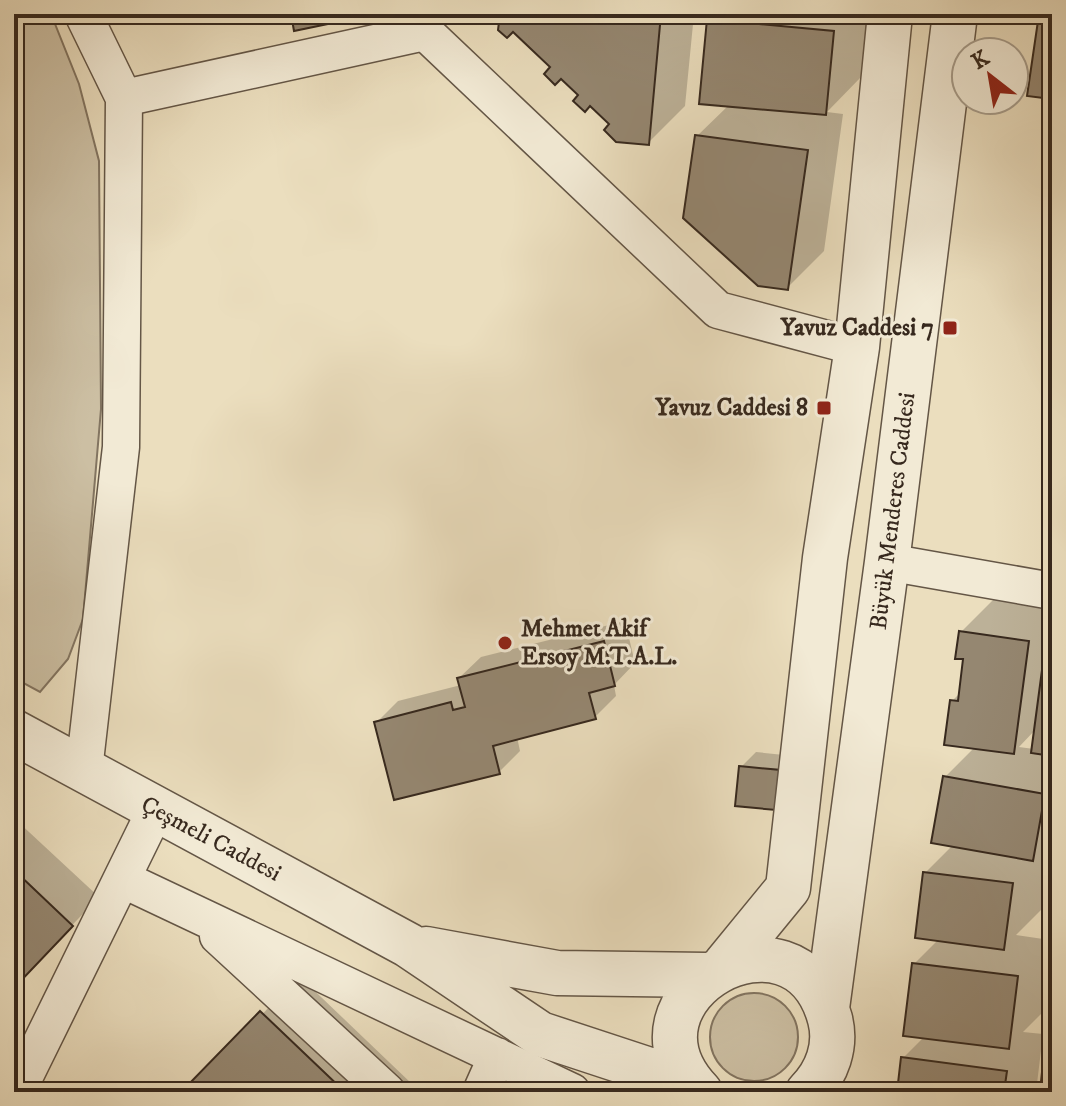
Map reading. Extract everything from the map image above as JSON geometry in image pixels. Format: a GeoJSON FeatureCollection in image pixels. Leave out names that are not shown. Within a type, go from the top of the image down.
{"type":"FeatureCollection","features":[{"type":"Feature","properties":{"kind":"street"},"geometry":{"type":"LineString","coordinates":[[83,14],[124,98],[121,447],[84,770]]}},
{"type":"Feature","properties":{"kind":"street"},"geometry":{"type":"LineString","coordinates":[[696,1088],[682,1066],[677,1027],[682,1006],[788,888],[825,558],[857,347],[890,14]]}},
{"type":"Feature","properties":{"kind":"street","name":"Büyük Menderes Caddesi"},"geometry":{"type":"LineString","coordinates":[[808,1092],[826,1067],[831,1048],[832,1027],[827,1008],[887,562],[955,14]]}},
{"type":"Feature","properties":{"kind":"street"},"geometry":{"type":"LineString","coordinates":[[124,98],[423,23],[718,310],[857,347]]}},
{"type":"Feature","properties":{"kind":"street"},"geometry":{"type":"LineString","coordinates":[[887,562],[1052,591]]}},
{"type":"Feature","properties":{"kind":"street","name":"Çeşmeli Caddesi"},"geometry":{"type":"LineString","coordinates":[[14,732],[408,945],[540,1034],[696,1088]]}},
{"type":"Feature","properties":{"kind":"street"},"geometry":{"type":"LineString","coordinates":[[17,1092],[156,809]]}},
{"type":"Feature","properties":{"kind":"street"},"geometry":{"type":"LineString","coordinates":[[122,879],[572,1092]]}},
{"type":"Feature","properties":{"kind":"street"},"geometry":{"type":"LineString","coordinates":[[192,911],[387,1092]]}},
{"type":"Feature","properties":{"kind":"street","name":"Çeşmeli Caddesi"},"geometry":{"type":"LineString","coordinates":[[408,945],[557,973],[716,970],[765,959],[785,965],[809,982],[827,1008]]}},
{"type":"Feature","properties":{"kind":"street"},"geometry":{"type":"LineString","coordinates":[[481,1092],[497,1056]]}},
{"type":"Feature","properties":{"kind":"shaded area"},"geometry":{"type":"Polygon","coordinates":[[[14,14],[51,14],[79,84],[99,161],[101,409],[83,619],[68,659],[40,692],[14,678],[14,14]]]}},
{"type":"Feature","properties":{"kind":"shaded area"},"geometry":{"type":"Polygon","coordinates":[[[754,993],[771,996],[785,1006],[795,1020],[798,1037],[795,1054],[785,1068],[771,1078],[754,1081],[737,1078],[723,1068],[713,1054],[710,1037],[713,1020],[723,1006],[737,996],[754,993]]]}},
{"type":"Feature","properties":{"kind":"building"},"geometry":{"type":"Polygon","coordinates":[[[291,14],[376,14],[294,31],[291,14]]]}},
{"type":"Feature","properties":{"kind":"building"},"geometry":{"type":"Polygon","coordinates":[[[500,14],[661,14],[649,145],[616,142],[604,130],[609,124],[590,106],[585,112],[573,101],[578,95],[561,79],[555,85],[544,74],[550,67],[513,32],[507,38],[498,30],[500,14]]]}},
{"type":"Feature","properties":{"kind":"building"},"geometry":{"type":"Polygon","coordinates":[[[1039,14],[1052,14],[1052,99],[1030,96],[1039,14]]]}},
{"type":"Feature","properties":{"kind":"building"},"geometry":{"type":"Polygon","coordinates":[[[707,19],[834,31],[826,115],[699,104],[707,19]]]}},
{"type":"Feature","properties":{"kind":"building"},"geometry":{"type":"Polygon","coordinates":[[[695,135],[808,150],[788,290],[758,286],[683,218],[695,135]]]}},
{"type":"Feature","properties":{"kind":"building"},"geometry":{"type":"Polygon","coordinates":[[[959,631],[1029,641],[1014,754],[944,745],[950,700],[958,701],[963,659],[955,659],[959,631]]]}},
{"type":"Feature","properties":{"kind":"building"},"geometry":{"type":"Polygon","coordinates":[[[1046,640],[1052,641],[1052,756],[1031,753],[1046,640]]]}},
{"type":"Feature","properties":{"kind":"building"},"geometry":{"type":"Polygon","coordinates":[[[604,641],[615,686],[589,693],[596,719],[493,746],[500,774],[394,800],[374,722],[451,702],[453,710],[465,707],[457,678],[604,641]]]}},
{"type":"Feature","properties":{"kind":"building"},"geometry":{"type":"Polygon","coordinates":[[[739,766],[781,770],[776,810],[735,806],[739,766]]]}},
{"type":"Feature","properties":{"kind":"building"},"geometry":{"type":"Polygon","coordinates":[[[943,776],[1045,794],[1033,861],[931,843],[943,776]]]}},
{"type":"Feature","properties":{"kind":"building"},"geometry":{"type":"Polygon","coordinates":[[[14,870],[73,926],[14,988],[14,870]]]}},
{"type":"Feature","properties":{"kind":"building"},"geometry":{"type":"Polygon","coordinates":[[[923,872],[1013,883],[1004,950],[915,938],[923,872]]]}},
{"type":"Feature","properties":{"kind":"building"},"geometry":{"type":"Polygon","coordinates":[[[1052,903],[1052,957],[1046,956],[1052,903]]]}},
{"type":"Feature","properties":{"kind":"building"},"geometry":{"type":"Polygon","coordinates":[[[912,963],[1018,976],[1009,1049],[903,1036],[912,963]]]}},
{"type":"Feature","properties":{"kind":"building"},"geometry":{"type":"Polygon","coordinates":[[[260,1011],[345,1092],[189,1092],[185,1088],[260,1011]]]}},
{"type":"Feature","properties":{"kind":"building"},"geometry":{"type":"Polygon","coordinates":[[[901,1057],[1007,1071],[1004,1092],[897,1092],[901,1057]]]}},
{"type":"Feature","properties":{"kind":"building"},"geometry":{"type":"Polygon","coordinates":[[[1042,1072],[1052,1073],[1052,1092],[1040,1092],[1042,1072]]]}},
{"type":"Feature","properties":{"kind":"place","name":"Yavuz Caddesi 7"},"geometry":{"type":"Point","coordinates":[950,328]}},
{"type":"Feature","properties":{"kind":"place","name":"Yavuz Caddesi 8"},"geometry":{"type":"Point","coordinates":[824,408]}},
{"type":"Feature","properties":{"kind":"place","name":"Mehmet Akif Ersoy M.T.A.L."},"geometry":{"type":"Point","coordinates":[505,643]}}]}
